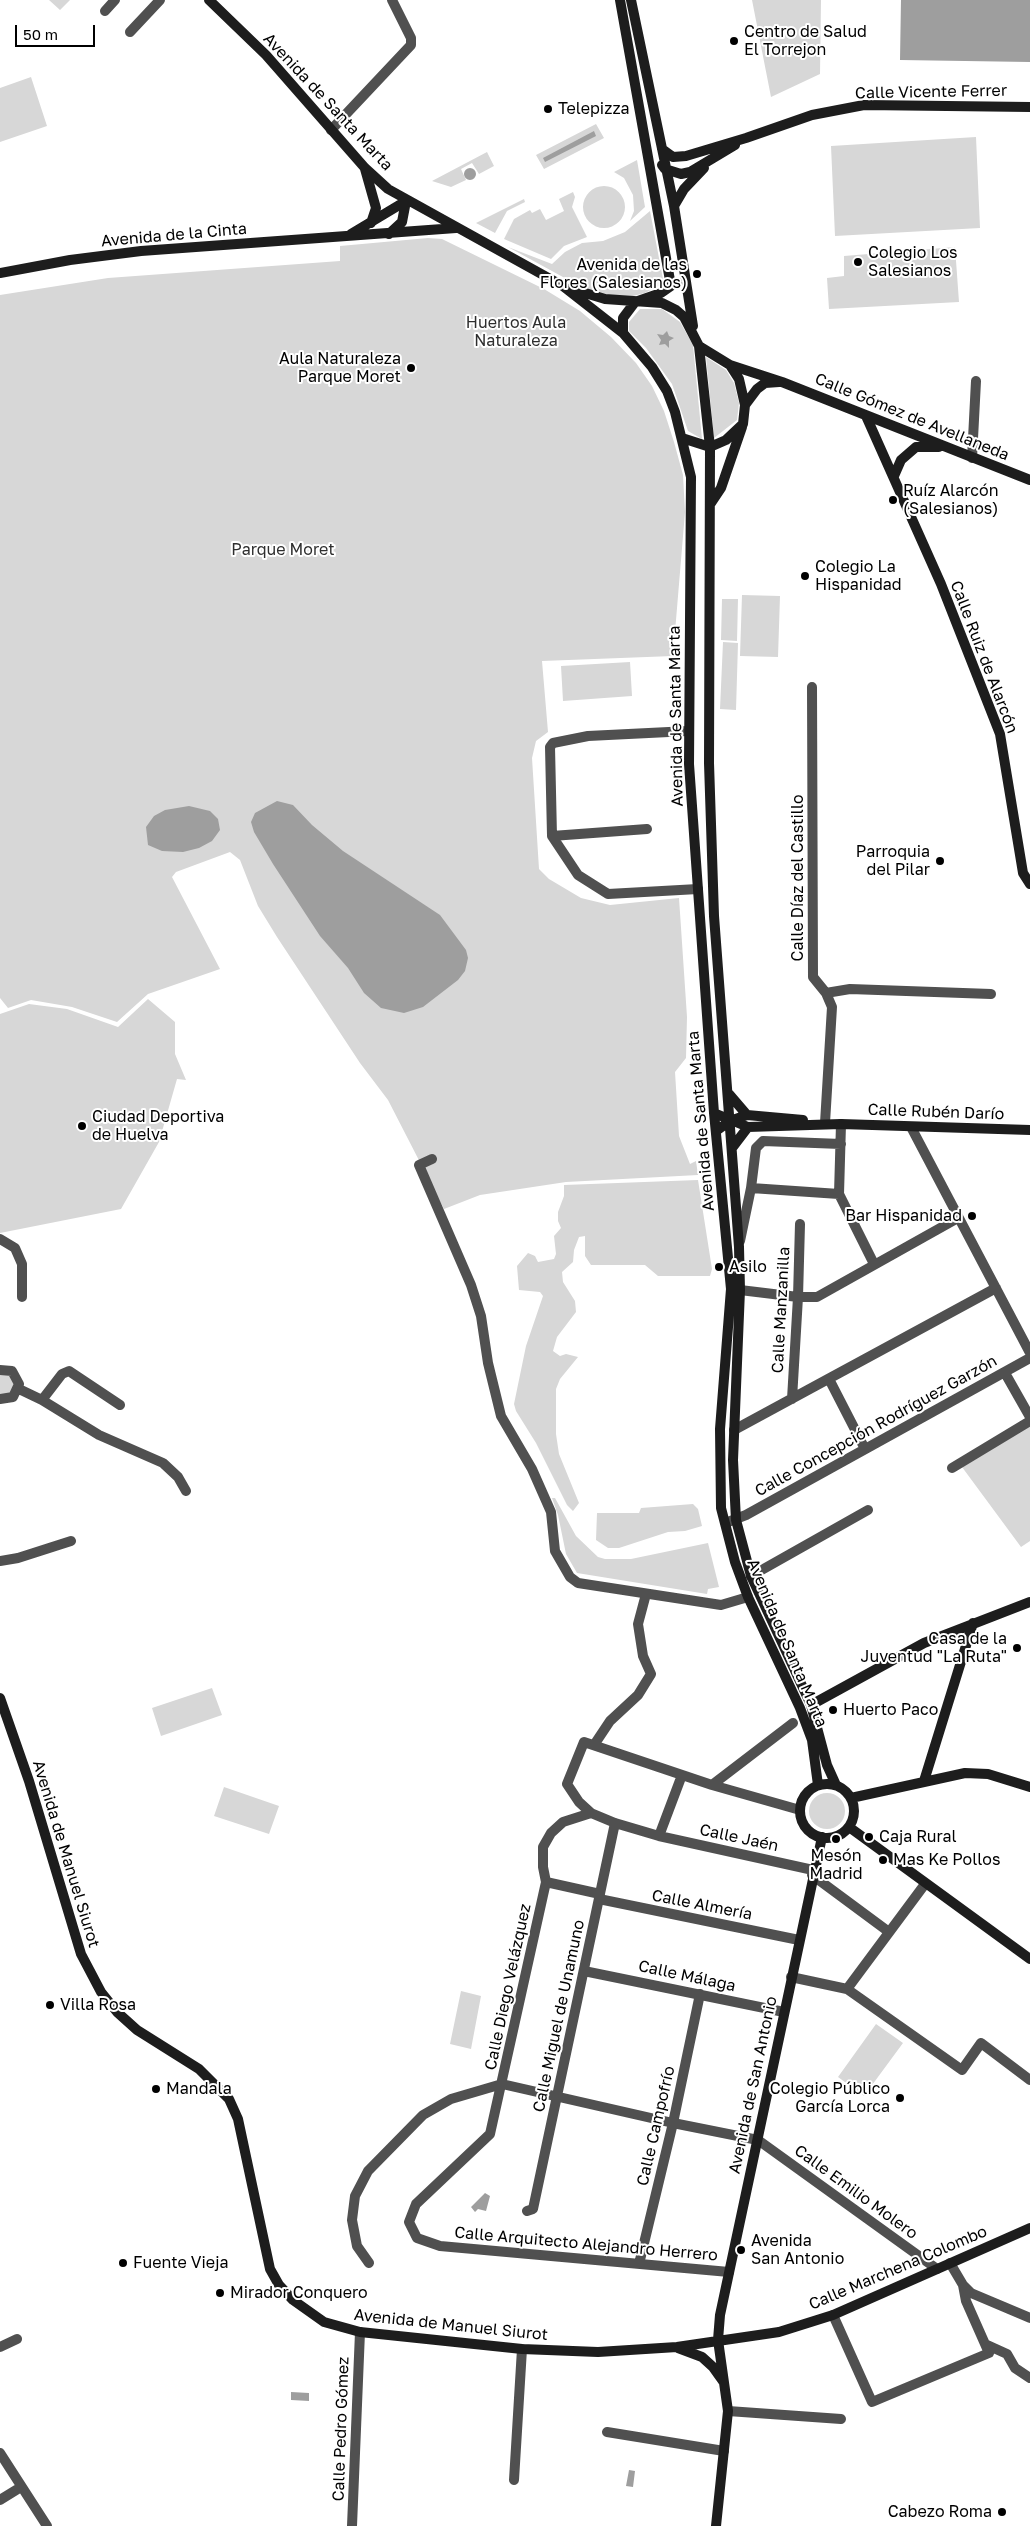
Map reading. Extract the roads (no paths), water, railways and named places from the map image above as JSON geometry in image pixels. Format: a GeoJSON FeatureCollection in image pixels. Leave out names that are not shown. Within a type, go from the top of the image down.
{"type":"FeatureCollection","features":[{"type":"Feature","properties":{"kind":"main road"},"geometry":{"type":"LineString","coordinates":[[620,0],[671,286],[661,293],[635,302],[623,318],[623,333]]}},
{"type":"Feature","properties":{"kind":"main road"},"geometry":{"type":"LineString","coordinates":[[631,0],[674,206],[697,343],[730,365],[739,379],[745,404],[743,424],[721,488],[710,504]]}},
{"type":"Feature","properties":{"kind":"main road","name":"Avenida de Santa Marta"},"geometry":{"type":"LineString","coordinates":[[215,2],[266,55],[365,168],[406,200],[563,286],[623,333],[652,367],[667,391],[682,438],[691,478],[689,764],[714,1113],[735,1290],[733,1460],[736,1520],[751,1576],[811,1705],[827,1765],[836,1785]]}},
{"type":"Feature","properties":{"kind":"main road","name":"Calle Vicente Ferrer"},"geometry":{"type":"LineString","coordinates":[[665,169],[686,156],[812,115],[864,105],[1030,107]]}},
{"type":"Feature","properties":{"kind":"main road"},"geometry":{"type":"LineString","coordinates":[[641,121],[652,128],[659,162],[665,169],[663,182],[676,250],[670,273]]}},
{"type":"Feature","properties":{"kind":"main road","name":"Calle Vicente Ferrer"},"geometry":{"type":"LineString","coordinates":[[665,169],[680,174],[690,172],[746,138]]}},
{"type":"Feature","properties":{"kind":"main road"},"geometry":{"type":"LineString","coordinates":[[662,149],[673,156],[686,156]]}},
{"type":"Feature","properties":{"kind":"main road","name":"Calle Vicente Ferrer"},"geometry":{"type":"LineString","coordinates":[[674,206],[684,189],[714,158]]}},
{"type":"Feature","properties":{"kind":"main road"},"geometry":{"type":"LineString","coordinates":[[365,168],[376,208],[371,223]]}},
{"type":"Feature","properties":{"kind":"main road"},"geometry":{"type":"LineString","coordinates":[[389,234],[402,222],[406,200]]}},
{"type":"Feature","properties":{"kind":"main road","name":"Avenida de la Cinta"},"geometry":{"type":"LineString","coordinates":[[351,234],[406,200]]}},
{"type":"Feature","properties":{"kind":"main road","name":"Avenida de la Cinta"},"geometry":{"type":"LineString","coordinates":[[0,273],[112,254],[351,234],[360,236],[456,228]]}},
{"type":"Feature","properties":{"kind":"main road","name":"Avenida de Santa Marta"},"geometry":{"type":"LineString","coordinates":[[563,286],[606,299],[662,303],[676,310],[684,317],[697,343],[710,447],[709,763],[714,916],[729,1094],[738,1247],[720,1429],[720,1469],[724,1523],[734,1562],[748,1597],[800,1708],[812,1740],[818,1785]]}},
{"type":"Feature","properties":{"kind":"main road","name":"Calle Gómez de Avellaneda"},"geometry":{"type":"LineString","coordinates":[[730,365],[782,382],[1030,480]]}},
{"type":"Feature","properties":{"kind":"main road"},"geometry":{"type":"LineString","coordinates":[[745,404],[757,388],[766,383],[782,382]]}},
{"type":"Feature","properties":{"kind":"main road","name":"Calle Ruiz de Alarcón"},"geometry":{"type":"LineString","coordinates":[[866,416],[941,584],[1000,734],[1023,873],[1030,884]]}},
{"type":"Feature","properties":{"kind":"main road"},"geometry":{"type":"LineString","coordinates":[[682,438],[710,447],[726,440],[743,424]]}},
{"type":"Feature","properties":{"kind":"main road"},"geometry":{"type":"LineString","coordinates":[[894,476],[901,460],[916,447],[944,447]]}},
{"type":"Feature","properties":{"kind":"main road"},"geometry":{"type":"LineString","coordinates":[[729,1094],[746,1115]]}},
{"type":"Feature","properties":{"kind":"main road","name":"Calle Rubén Darío"},"geometry":{"type":"LineString","coordinates":[[714,1113],[748,1127],[842,1124]]}},
{"type":"Feature","properties":{"kind":"main road","name":"Calle Rubén Darío"},"geometry":{"type":"LineString","coordinates":[[716,1131],[730,1121],[746,1115],[825,1123],[1028,1133]]}},
{"type":"Feature","properties":{"kind":"main road"},"geometry":{"type":"LineString","coordinates":[[732,1148],[748,1127]]}},
{"type":"Feature","properties":{"kind":"main road"},"geometry":{"type":"LineString","coordinates":[[720,1429],[734,1430]]}},
{"type":"Feature","properties":{"kind":"main road"},"geometry":{"type":"LineString","coordinates":[[811,1705],[924,1643],[1030,1602]]}},
{"type":"Feature","properties":{"kind":"main road"},"geometry":{"type":"LineString","coordinates":[[924,1781],[973,1623]]}},
{"type":"Feature","properties":{"kind":"main road","name":"Avenida de Manuel Siurot"},"geometry":{"type":"LineString","coordinates":[[0,1698],[29,1781],[78,1944],[101,1992],[117,2012],[137,2030],[199,2069],[229,2100],[238,2119],[270,2269],[279,2285],[309,2313],[324,2322],[360,2332],[522,2350],[598,2352],[677,2347],[718,2340],[728,2411],[716,2526]]}},
{"type":"Feature","properties":{"kind":"main road"},"geometry":{"type":"LineString","coordinates":[[851,1798],[965,1773],[988,1774],[1030,1787]]}},
{"type":"Feature","properties":{"kind":"main road"},"geometry":{"type":"LineString","coordinates":[[818,1785],[836,1785],[851,1798],[854,1813],[849,1827],[836,1836],[822,1838],[806,1828],[800,1810],[805,1795],[818,1785]]}},
{"type":"Feature","properties":{"kind":"main road"},"geometry":{"type":"LineString","coordinates":[[849,1827],[1030,1959]]}},
{"type":"Feature","properties":{"kind":"main road","name":"Avenida de San Antonio"},"geometry":{"type":"LineString","coordinates":[[718,2340],[720,2315],[813,1872],[822,1838]]}},
{"type":"Feature","properties":{"kind":"main road","name":"Calle Marchena Colombo"},"geometry":{"type":"LineString","coordinates":[[718,2340],[779,2332],[833,2315],[1030,2228]]}},
{"type":"Feature","properties":{"kind":"main road","name":"Avenida de Manuel Siurot"},"geometry":{"type":"LineString","coordinates":[[677,2347],[702,2357],[713,2366],[724,2383]]}},
{"type":"Feature","properties":{"kind":"street"},"geometry":{"type":"LineString","coordinates":[[105,11],[115,0]]}},
{"type":"Feature","properties":{"kind":"street"},"geometry":{"type":"LineString","coordinates":[[130,32],[160,0]]}},
{"type":"Feature","properties":{"kind":"street"},"geometry":{"type":"LineString","coordinates":[[331,130],[411,45],[411,38],[392,0]]}},
{"type":"Feature","properties":{"kind":"street"},"geometry":{"type":"LineString","coordinates":[[972,458],[976,381]]}},
{"type":"Feature","properties":{"kind":"street","name":"Calle Díaz del Castillo"},"geometry":{"type":"LineString","coordinates":[[812,687],[813,977],[826,993],[832,1007],[825,1123]]}},
{"type":"Feature","properties":{"kind":"street"},"geometry":{"type":"LineString","coordinates":[[689,732],[576,734],[553,743],[550,747],[552,836],[578,875],[608,894],[698,888]]}},
{"type":"Feature","properties":{"kind":"street"},"geometry":{"type":"LineString","coordinates":[[552,836],[647,829]]}},
{"type":"Feature","properties":{"kind":"street"},"geometry":{"type":"LineString","coordinates":[[826,993],[850,989],[991,994]]}},
{"type":"Feature","properties":{"kind":"street"},"geometry":{"type":"LineString","coordinates":[[842,1124],[839,1194],[874,1264]]}},
{"type":"Feature","properties":{"kind":"street"},"geometry":{"type":"LineString","coordinates":[[911,1128],[1030,1353]]}},
{"type":"Feature","properties":{"kind":"street"},"geometry":{"type":"LineString","coordinates":[[738,1247],[751,1188],[756,1148],[763,1141],[841,1144]]}},
{"type":"Feature","properties":{"kind":"street"},"geometry":{"type":"LineString","coordinates":[[432,1159],[419,1165],[471,1285],[481,1316],[488,1363],[501,1416],[532,1469],[551,1512],[555,1551],[570,1578],[578,1583],[721,1605],[748,1597]]}},
{"type":"Feature","properties":{"kind":"street"},"geometry":{"type":"LineString","coordinates":[[751,1188],[839,1194]]}},
{"type":"Feature","properties":{"kind":"street"},"geometry":{"type":"LineString","coordinates":[[735,1290],[798,1297],[817,1297],[958,1218]]}},
{"type":"Feature","properties":{"kind":"street","name":"Calle Manzanilla"},"geometry":{"type":"LineString","coordinates":[[792,1399],[800,1224]]}},
{"type":"Feature","properties":{"kind":"street"},"geometry":{"type":"LineString","coordinates":[[0,1239],[15,1248],[22,1264],[22,1297]]}},
{"type":"Feature","properties":{"kind":"street"},"geometry":{"type":"LineString","coordinates":[[734,1430],[996,1288]]}},
{"type":"Feature","properties":{"kind":"street","name":"Calle Concepción Rodríguez Garzón"},"geometry":{"type":"LineString","coordinates":[[724,1523],[736,1520],[1030,1358]]}},
{"type":"Feature","properties":{"kind":"street"},"geometry":{"type":"LineString","coordinates":[[0,1370],[7,1369],[16,1374],[19,1389],[13,1397],[0,1399]]}},
{"type":"Feature","properties":{"kind":"street"},"geometry":{"type":"LineString","coordinates":[[42,1400],[62,1374],[69,1371],[120,1406]]}},
{"type":"Feature","properties":{"kind":"street"},"geometry":{"type":"LineString","coordinates":[[1004,1373],[1030,1417]]}},
{"type":"Feature","properties":{"kind":"street"},"geometry":{"type":"LineString","coordinates":[[828,1379],[865,1449]]}},
{"type":"Feature","properties":{"kind":"street"},"geometry":{"type":"LineString","coordinates":[[19,1389],[42,1400],[99,1435],[163,1463],[178,1477],[186,1491]]}},
{"type":"Feature","properties":{"kind":"street"},"geometry":{"type":"LineString","coordinates":[[952,1468],[1030,1421]]}},
{"type":"Feature","properties":{"kind":"street"},"geometry":{"type":"LineString","coordinates":[[751,1576],[868,1510]]}},
{"type":"Feature","properties":{"kind":"street"},"geometry":{"type":"LineString","coordinates":[[0,1561],[18,1558],[71,1542]]}},
{"type":"Feature","properties":{"kind":"street"},"geometry":{"type":"LineString","coordinates":[[591,1813],[579,1802],[567,1784],[589,1744],[638,1695],[650,1674],[643,1656],[638,1624],[646,1594]]}},
{"type":"Feature","properties":{"kind":"street"},"geometry":{"type":"LineString","coordinates":[[712,1785],[792,1722]]}},
{"type":"Feature","properties":{"kind":"street"},"geometry":{"type":"LineString","coordinates":[[589,1744],[712,1785],[800,1810]]}},
{"type":"Feature","properties":{"kind":"street"},"geometry":{"type":"LineString","coordinates":[[659,1836],[682,1775]]}},
{"type":"Feature","properties":{"kind":"street","name":"Calle Jaén"},"geometry":{"type":"LineString","coordinates":[[591,1813],[615,1823],[659,1836],[813,1872]]}},
{"type":"Feature","properties":{"kind":"street","name":"Calle Diego Velázquez"},"geometry":{"type":"LineString","coordinates":[[368,2263],[357,2246],[352,2220],[355,2196],[368,2171],[423,2115],[451,2099],[502,2084],[546,1882],[542,1867],[543,1847],[551,1833],[563,1822],[591,1813]]}},
{"type":"Feature","properties":{"kind":"street","name":"Calle Miguel de Unamuno"},"geometry":{"type":"LineString","coordinates":[[527,2211],[533,2209],[615,1823]]}},
{"type":"Feature","properties":{"kind":"street"},"geometry":{"type":"LineString","coordinates":[[813,1872],[889,1932]]}},
{"type":"Feature","properties":{"kind":"street","name":"Calle Almería"},"geometry":{"type":"LineString","coordinates":[[546,1882],[599,1897],[799,1940]]}},
{"type":"Feature","properties":{"kind":"street"},"geometry":{"type":"LineString","coordinates":[[847,1989],[925,1884]]}},
{"type":"Feature","properties":{"kind":"street","name":"Calle Málaga"},"geometry":{"type":"LineString","coordinates":[[584,1970],[784,2012]]}},
{"type":"Feature","properties":{"kind":"street"},"geometry":{"type":"LineString","coordinates":[[791,1978],[847,1989],[962,2070],[981,2043],[1030,2080]]}},
{"type":"Feature","properties":{"kind":"street","name":"Calle Campofrío"},"geometry":{"type":"LineString","coordinates":[[639,2264],[673,2123],[700,1994]]}},
{"type":"Feature","properties":{"kind":"street"},"geometry":{"type":"LineString","coordinates":[[502,2084],[673,2123],[758,2140]]}},
{"type":"Feature","properties":{"kind":"street","name":"Calle Arquitecto Alejandro Herrero"},"geometry":{"type":"LineString","coordinates":[[502,2084],[490,2134],[416,2204],[410,2222],[417,2238],[440,2246],[729,2272]]}},
{"type":"Feature","properties":{"kind":"street","name":"Calle Emilio Molero"},"geometry":{"type":"LineString","coordinates":[[758,2140],[937,2269]]}},
{"type":"Feature","properties":{"kind":"street"},"geometry":{"type":"LineString","coordinates":[[950,2263],[963,2285],[971,2293],[1030,2318]]}},
{"type":"Feature","properties":{"kind":"street"},"geometry":{"type":"LineString","coordinates":[[963,2285],[966,2301],[987,2348]]}},
{"type":"Feature","properties":{"kind":"street"},"geometry":{"type":"LineString","coordinates":[[833,2315],[872,2402],[987,2348],[1006,2354],[1015,2368],[1030,2378]]}},
{"type":"Feature","properties":{"kind":"street","name":"Calle Pedro Gómez"},"geometry":{"type":"LineString","coordinates":[[352,2526],[360,2332]]}},
{"type":"Feature","properties":{"kind":"street"},"geometry":{"type":"LineString","coordinates":[[0,2347],[17,2340]]}},
{"type":"Feature","properties":{"kind":"street"},"geometry":{"type":"LineString","coordinates":[[514,2480],[522,2350]]}},
{"type":"Feature","properties":{"kind":"street"},"geometry":{"type":"LineString","coordinates":[[728,2411],[841,2419]]}},
{"type":"Feature","properties":{"kind":"street"},"geometry":{"type":"LineString","coordinates":[[607,2432],[724,2451]]}},
{"type":"Feature","properties":{"kind":"street"},"geometry":{"type":"LineString","coordinates":[[0,2454],[47,2526]]}},
{"type":"Feature","properties":{"kind":"street"},"geometry":{"type":"LineString","coordinates":[[0,2500],[21,2487]]}},
{"type":"Feature","properties":{"kind":"place","name":"Centro de Salud El Torrejon"},"geometry":{"type":"Point","coordinates":[734,41]}},
{"type":"Feature","properties":{"kind":"place","name":"Telepizza"},"geometry":{"type":"Point","coordinates":[548,109]}},
{"type":"Feature","properties":{"kind":"place","name":"Colegio Los Salesianos"},"geometry":{"type":"Point","coordinates":[858,262]}},
{"type":"Feature","properties":{"kind":"place","name":"Avenida de las Flores (Salesianos)"},"geometry":{"type":"Point","coordinates":[697,274]}},
{"type":"Feature","properties":{"kind":"place","name":"Aula Naturaleza Parque Moret"},"geometry":{"type":"Point","coordinates":[411,368]}},
{"type":"Feature","properties":{"kind":"place","name":"Ruíz Alarcón (Salesianos)"},"geometry":{"type":"Point","coordinates":[893,500]}},
{"type":"Feature","properties":{"kind":"place","name":"Colegio La Hispanidad"},"geometry":{"type":"Point","coordinates":[805,576]}},
{"type":"Feature","properties":{"kind":"place","name":"Parroquia del Pilar"},"geometry":{"type":"Point","coordinates":[940,861]}},
{"type":"Feature","properties":{"kind":"place","name":"Ciudad Deportiva de Huelva"},"geometry":{"type":"Point","coordinates":[82,1126]}},
{"type":"Feature","properties":{"kind":"place","name":"Bar Hispanidad"},"geometry":{"type":"Point","coordinates":[972,1216]}},
{"type":"Feature","properties":{"kind":"place","name":"Asilo"},"geometry":{"type":"Point","coordinates":[719,1267]}},
{"type":"Feature","properties":{"kind":"place","name":"Casa de la Juventud \"La Ruta\""},"geometry":{"type":"Point","coordinates":[1017,1648]}},
{"type":"Feature","properties":{"kind":"place","name":"Huerto Paco"},"geometry":{"type":"Point","coordinates":[833,1710]}},
{"type":"Feature","properties":{"kind":"place","name":"Caja Rural"},"geometry":{"type":"Point","coordinates":[869,1837]}},
{"type":"Feature","properties":{"kind":"place","name":"Mesón Madrid"},"geometry":{"type":"Point","coordinates":[836,1839]}},
{"type":"Feature","properties":{"kind":"place","name":"Mas Ke Pollos"},"geometry":{"type":"Point","coordinates":[883,1860]}},
{"type":"Feature","properties":{"kind":"place","name":"Villa Rosa"},"geometry":{"type":"Point","coordinates":[50,2005]}},
{"type":"Feature","properties":{"kind":"place","name":"Mandala"},"geometry":{"type":"Point","coordinates":[156,2089]}},
{"type":"Feature","properties":{"kind":"place","name":"Colegio Público García Lorca"},"geometry":{"type":"Point","coordinates":[900,2098]}},
{"type":"Feature","properties":{"kind":"place","name":"Avenida San Antonio"},"geometry":{"type":"Point","coordinates":[741,2250]}},
{"type":"Feature","properties":{"kind":"place","name":"Fuente Vieja"},"geometry":{"type":"Point","coordinates":[123,2263]}},
{"type":"Feature","properties":{"kind":"place","name":"Mirador Conquero"},"geometry":{"type":"Point","coordinates":[220,2293]}},
{"type":"Feature","properties":{"kind":"place","name":"Cabezo Roma"},"geometry":{"type":"Point","coordinates":[1002,2512]}},
{"type":"Feature","properties":{"kind":"park label","name":"Huertos Aula Naturaleza"},"geometry":{"type":"Point","coordinates":[516,332]}},
{"type":"Feature","properties":{"kind":"park label","name":"Parque Moret"},"geometry":{"type":"Point","coordinates":[283,550]}}]}
